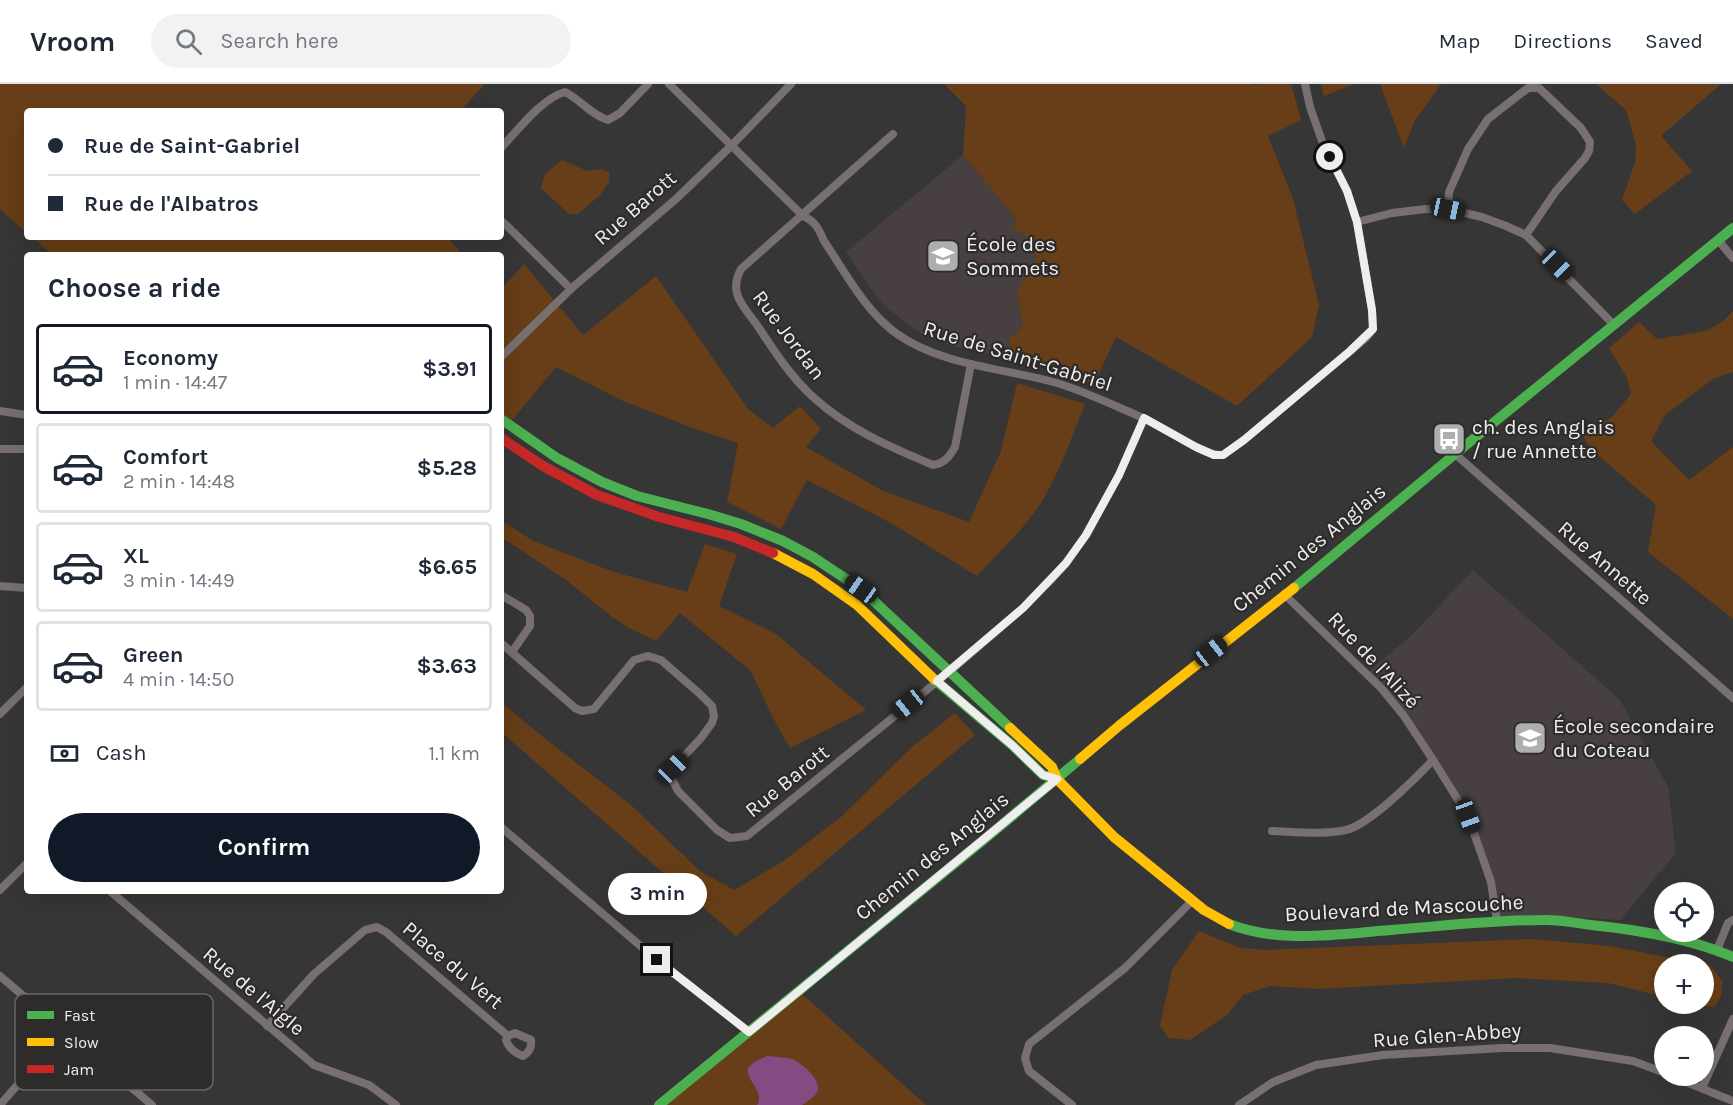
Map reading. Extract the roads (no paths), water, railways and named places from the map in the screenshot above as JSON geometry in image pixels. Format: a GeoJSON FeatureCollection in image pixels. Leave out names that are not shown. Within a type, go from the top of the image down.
{"type":"FeatureCollection","features":[{"type":"Feature","properties":{"kind":"street"},"geometry":{"type":"LineString","coordinates":[[504,145],[554,95],[565,92],[575,97],[597,117],[608,120],[620,113],[648,84]]}},
{"type":"Feature","properties":{"kind":"street","name":"Rue de Saint-Gabriel"},"geometry":{"type":"LineString","coordinates":[[669,84],[802,216],[811,219],[873,312],[898,335],[924,349],[971,363],[1056,382],[1082,391],[1144,418],[1214,455],[1223,455],[1244,440],[1373,329],[1372,310],[1357,222],[1347,191],[1322,141],[1305,84]]}},
{"type":"Feature","properties":{"kind":"street","name":"Rue Barott"},"geometry":{"type":"LineString","coordinates":[[504,354],[571,289],[676,199],[791,84]]}},
{"type":"Feature","properties":{"kind":"street"},"geometry":{"type":"LineString","coordinates":[[1448,209],[1449,192],[1468,149],[1488,119],[1528,88],[1539,88],[1581,128],[1590,142],[1586,158],[1556,191],[1526,235]]}},
{"type":"Feature","properties":{"kind":"street"},"geometry":{"type":"LineString","coordinates":[[802,216],[893,134]]}},
{"type":"Feature","properties":{"kind":"street"},"geometry":{"type":"LineString","coordinates":[[1357,222],[1392,213],[1426,209],[1448,209],[1482,217],[1526,235],[1614,325]]}},
{"type":"Feature","properties":{"kind":"street","name":"Rue Jordan"},"geometry":{"type":"LineString","coordinates":[[802,216],[741,269],[735,280],[735,294],[784,365],[813,397],[843,421],[882,443],[933,465],[941,464],[955,447],[971,363]]}},
{"type":"Feature","properties":{"kind":"street"},"geometry":{"type":"LineString","coordinates":[[504,223],[571,289]]}},
{"type":"Feature","properties":{"kind":"street","name":"Chemin des Anglais"},"geometry":{"type":"LineString","coordinates":[[659,1105],[1120,725],[1327,561],[1455,454],[1732,230]]}},
{"type":"Feature","properties":{"kind":"street"},"geometry":{"type":"LineString","coordinates":[[1718,240],[1733,258]]}},
{"type":"Feature","properties":{"kind":"street"},"geometry":{"type":"LineString","coordinates":[[0,411],[24,415]]}},
{"type":"Feature","properties":{"kind":"street","name":"Rue Barott"},"geometry":{"type":"LineString","coordinates":[[504,645],[575,708],[582,711],[594,709],[634,660],[648,656],[661,660],[712,706],[714,716],[708,729],[673,768],[672,779],[678,791],[717,830],[730,838],[747,836],[949,672],[1023,608],[1066,563],[1086,535],[1119,475],[1144,418]]}},
{"type":"Feature","properties":{"kind":"street","name":"Boulevard de Mascouche"},"geometry":{"type":"LineString","coordinates":[[504,421],[565,464],[619,490],[737,523],[784,542],[801,550],[861,589],[1033,748],[1052,767],[1057,779],[1114,837],[1192,901],[1221,921],[1261,934],[1315,936],[1548,920],[1665,936],[1717,950],[1733,957]]}},
{"type":"Feature","properties":{"kind":"street","name":"Boulevard de Mascouche"},"geometry":{"type":"LineString","coordinates":[[504,440],[543,466],[597,495],[659,517],[732,536],[767,549],[798,565],[857,605],[937,681],[1012,745],[1043,775],[1057,779]]}},
{"type":"Feature","properties":{"kind":"street"},"geometry":{"type":"LineString","coordinates":[[0,449],[24,449]]}},
{"type":"Feature","properties":{"kind":"street","name":"Rue Annette"},"geometry":{"type":"LineString","coordinates":[[1455,454],[1733,698]]}},
{"type":"Feature","properties":{"kind":"street"},"geometry":{"type":"LineString","coordinates":[[0,586],[24,588]]}},
{"type":"Feature","properties":{"kind":"street","name":"Rue de l'Alizé"},"geometry":{"type":"LineString","coordinates":[[1284,594],[1381,688],[1404,716],[1433,760],[1468,816],[1491,882],[1497,922]]}},
{"type":"Feature","properties":{"kind":"street"},"geometry":{"type":"LineString","coordinates":[[504,597],[526,610],[530,615],[530,626],[512,652]]}},
{"type":"Feature","properties":{"kind":"street"},"geometry":{"type":"LineString","coordinates":[[0,714],[24,690]]}},
{"type":"Feature","properties":{"kind":"street"},"geometry":{"type":"LineString","coordinates":[[1272,831],[1317,834],[1349,830],[1374,815],[1433,760]]}},
{"type":"Feature","properties":{"kind":"street"},"geometry":{"type":"LineString","coordinates":[[504,830],[657,960],[749,1032]]}},
{"type":"Feature","properties":{"kind":"street"},"geometry":{"type":"LineString","coordinates":[[0,890],[24,866]]}},
{"type":"Feature","properties":{"kind":"street","name":"Rue de l'Aigle"},"geometry":{"type":"LineString","coordinates":[[113,894],[314,1065],[369,1085],[384,1102],[396,1105]]}},
{"type":"Feature","properties":{"kind":"street"},"geometry":{"type":"LineString","coordinates":[[1072,1105],[1029,1071],[1025,1058],[1029,1044],[1125,968],[1192,901]]}},
{"type":"Feature","properties":{"kind":"street"},"geometry":{"type":"LineString","coordinates":[[1717,950],[1728,923],[1733,920]]}},
{"type":"Feature","properties":{"kind":"street","name":"Place du Vert"},"geometry":{"type":"LineString","coordinates":[[267,1026],[314,974],[365,930],[377,927],[386,932],[508,1036]]}},
{"type":"Feature","properties":{"kind":"street"},"geometry":{"type":"LineString","coordinates":[[0,976],[21,994]]}},
{"type":"Feature","properties":{"kind":"street"},"geometry":{"type":"LineString","coordinates":[[1702,1088],[1733,1019]]}},
{"type":"Feature","properties":{"kind":"street","name":"Rue Glen-Abbey"},"geometry":{"type":"LineString","coordinates":[[1239,1105],[1273,1082],[1316,1065],[1383,1055],[1502,1048],[1550,1048],[1633,1061],[1654,1069]]}},
{"type":"Feature","properties":{"kind":"street"},"geometry":{"type":"LineString","coordinates":[[1697,1086],[1733,1101]]}},
{"type":"Feature","properties":{"kind":"street"},"geometry":{"type":"LineString","coordinates":[[0,1105],[15,1088]]}},
{"type":"Feature","properties":{"kind":"street"},"geometry":{"type":"LineString","coordinates":[[134,1090],[152,1105]]}},
{"type":"Feature","properties":{"kind":"place","name":"École des Sommets"},"geometry":{"type":"Point","coordinates":[943,256]}},
{"type":"Feature","properties":{"kind":"place","name":"ch. des Anglais / rue Annette"},"geometry":{"type":"Point","coordinates":[1449,439]}},
{"type":"Feature","properties":{"kind":"place","name":"École secondaire du Coteau"},"geometry":{"type":"Point","coordinates":[1530,738]}}]}
